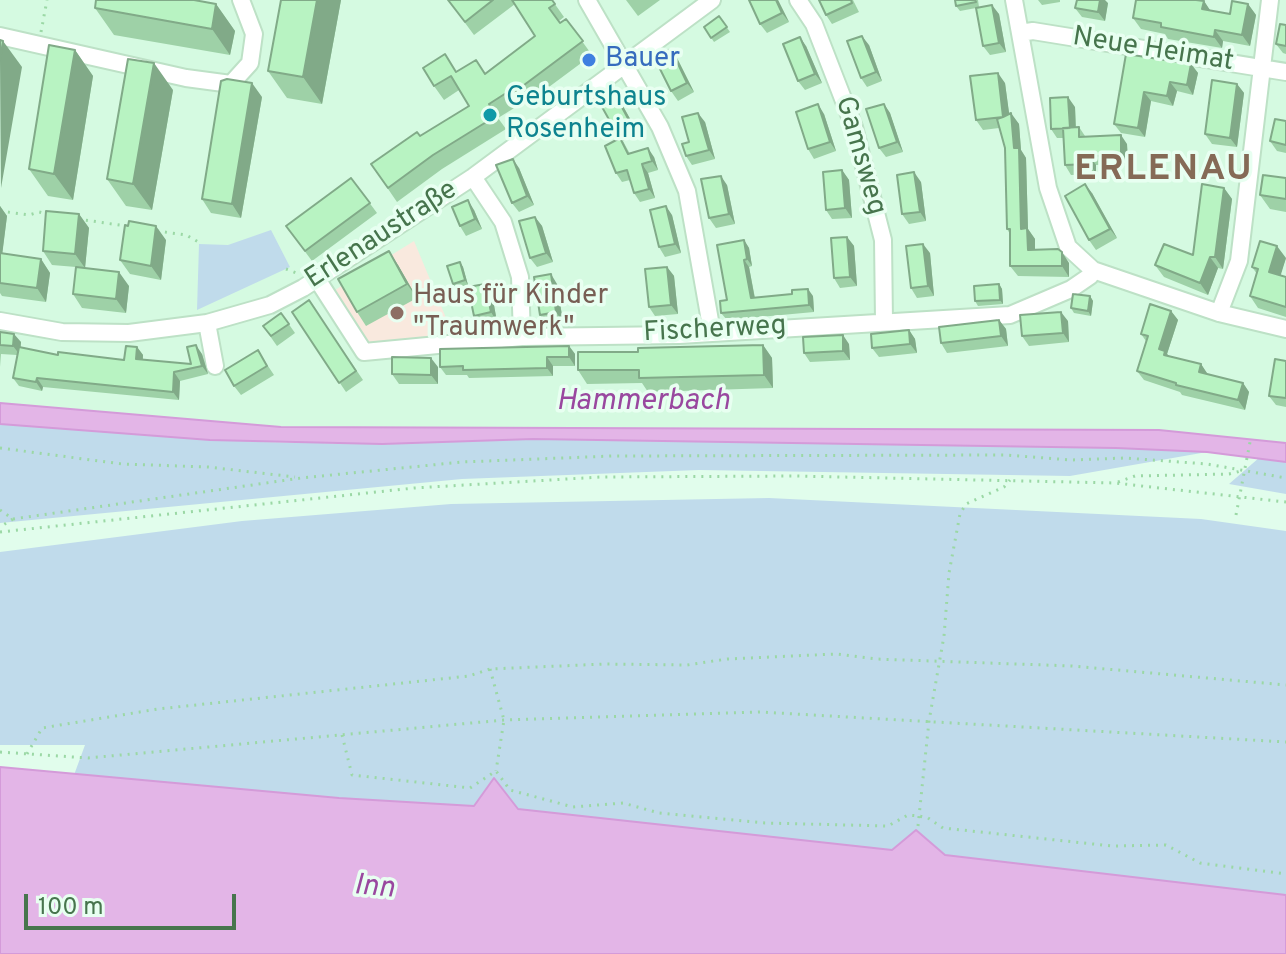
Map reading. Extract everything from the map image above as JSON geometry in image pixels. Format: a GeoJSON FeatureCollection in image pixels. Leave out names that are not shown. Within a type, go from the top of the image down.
{"type":"FeatureCollection","features":[{"type":"Feature","properties":{"kind":"street"},"geometry":{"type":"LineString","coordinates":[[0,36],[186,78],[231,84],[250,63],[254,34],[241,0]]}},
{"type":"Feature","properties":{"kind":"street"},"geometry":{"type":"LineString","coordinates":[[587,0],[660,127],[687,191],[712,332]]}},
{"type":"Feature","properties":{"kind":"street","name":"Erlenaustraße"},"geometry":{"type":"LineString","coordinates":[[0,321],[62,332],[151,331],[207,323],[270,305],[317,279],[473,177],[712,0]]}},
{"type":"Feature","properties":{"kind":"street","name":"Gamsweg"},"geometry":{"type":"LineString","coordinates":[[798,0],[814,24],[854,127],[883,240],[884,321]]}},
{"type":"Feature","properties":{"kind":"street"},"geometry":{"type":"LineString","coordinates":[[1014,0],[1048,188],[1068,247],[1093,270],[1219,313],[1286,329]]}},
{"type":"Feature","properties":{"kind":"street"},"geometry":{"type":"LineString","coordinates":[[1219,313],[1239,261],[1270,0]]}},
{"type":"Feature","properties":{"kind":"street","name":"Neue Heimat"},"geometry":{"type":"LineString","coordinates":[[1020,33],[1033,31],[1286,72]]}},
{"type":"Feature","properties":{"kind":"street"},"geometry":{"type":"LineString","coordinates":[[473,177],[503,222],[520,277],[522,337]]}},
{"type":"Feature","properties":{"kind":"street","name":"Fischerweg"},"geometry":{"type":"LineString","coordinates":[[317,279],[364,352],[522,337],[712,332],[1010,315],[1071,289],[1090,276],[1093,270]]}},
{"type":"Feature","properties":{"kind":"street"},"geometry":{"type":"LineString","coordinates":[[207,323],[215,366]]}},
{"type":"Feature","properties":{"kind":"path"},"geometry":{"type":"LineString","coordinates":[[38,45],[47,0]]}},
{"type":"Feature","properties":{"kind":"path"},"geometry":{"type":"LineString","coordinates":[[0,211],[53,215]]}},
{"type":"Feature","properties":{"kind":"path"},"geometry":{"type":"LineString","coordinates":[[68,217],[127,226]]}},
{"type":"Feature","properties":{"kind":"path"},"geometry":{"type":"LineString","coordinates":[[156,231],[186,235],[202,244]]}},
{"type":"Feature","properties":{"kind":"path"},"geometry":{"type":"LineString","coordinates":[[1236,515],[1251,437]]}},
{"type":"Feature","properties":{"kind":"path"},"geometry":{"type":"LineString","coordinates":[[0,448],[122,464],[208,467],[301,478]]}},
{"type":"Feature","properties":{"kind":"path"},"geometry":{"type":"LineString","coordinates":[[0,529],[13,519],[301,478],[462,462],[612,456],[1006,455],[1071,460],[1125,458],[1245,469],[1286,478]]}},
{"type":"Feature","properties":{"kind":"path"},"geometry":{"type":"LineString","coordinates":[[1115,483],[1135,476],[1229,474],[1245,469]]}},
{"type":"Feature","properties":{"kind":"path"},"geometry":{"type":"LineString","coordinates":[[0,529],[399,490],[601,477],[781,476],[1115,483],[1286,502]]}},
{"type":"Feature","properties":{"kind":"path"},"geometry":{"type":"LineString","coordinates":[[918,826],[929,721],[960,514],[966,504],[1004,487],[1010,480]]}},
{"type":"Feature","properties":{"kind":"path"},"geometry":{"type":"LineString","coordinates":[[0,510],[13,519]]}},
{"type":"Feature","properties":{"kind":"path"},"geometry":{"type":"LineString","coordinates":[[27,754],[42,728],[158,709],[469,676],[490,669],[605,664],[687,665],[727,659],[770,660],[836,654],[876,659],[1072,666],[1286,685]]}},
{"type":"Feature","properties":{"kind":"path"},"geometry":{"type":"LineString","coordinates":[[490,669],[504,720],[496,771],[510,790],[573,807],[623,803],[659,813],[765,823],[888,826],[908,815],[919,816],[943,828],[957,830],[1112,846],[1166,845],[1200,863],[1286,874]]}},
{"type":"Feature","properties":{"kind":"path"},"geometry":{"type":"LineString","coordinates":[[0,752],[88,758],[504,720],[760,712],[1286,742]]}},
{"type":"Feature","properties":{"kind":"path"},"geometry":{"type":"LineString","coordinates":[[342,735],[352,775],[470,788],[496,771]]}},
{"type":"Feature","properties":{"kind":"shaded area"},"geometry":{"type":"Polygon","coordinates":[[[0,0],[1286,0],[1286,443],[1159,430],[281,427],[0,403],[0,0]]]}},
{"type":"Feature","properties":{"kind":"shaded area"},"geometry":{"type":"Polygon","coordinates":[[[271,230],[290,267],[197,310],[199,244],[228,245],[271,230]]]}},
{"type":"Feature","properties":{"kind":"shaded area","name":"Haus für Kinder \"Traumwerk\""},"geometry":{"type":"Polygon","coordinates":[[[414,241],[454,337],[367,344],[335,290],[414,241]]]}},
{"type":"Feature","properties":{"kind":"shaded area"},"geometry":{"type":"Polygon","coordinates":[[[0,424],[260,442],[382,444],[533,439],[1207,452],[1070,476],[699,470],[462,479],[0,523],[0,424]]]}},
{"type":"Feature","properties":{"kind":"shaded area"},"geometry":{"type":"Polygon","coordinates":[[[1260,457],[1286,462],[1286,494],[1229,484],[1260,457]]]}},
{"type":"Feature","properties":{"kind":"shaded area"},"geometry":{"type":"Polygon","coordinates":[[[769,498],[1201,519],[1286,531],[1286,895],[945,855],[916,830],[892,850],[518,809],[494,779],[475,806],[339,798],[74,775],[85,745],[0,745],[0,552],[242,521],[451,504],[769,498]]]}},
{"type":"Feature","properties":{"kind":"water"},"geometry":{"type":"Polygon","coordinates":[[[0,403],[281,427],[1159,430],[1286,443],[1286,462],[1207,452],[1116,448],[533,439],[382,444],[210,440],[0,424],[0,403]]]}},
{"type":"Feature","properties":{"kind":"water","name":"Inn"},"geometry":{"type":"Polygon","coordinates":[[[0,767],[339,798],[474,806],[494,778],[518,809],[892,850],[916,830],[945,855],[1286,895],[1286,954],[0,954],[0,767]]]}},
{"type":"Feature","properties":{"kind":"building"},"geometry":{"type":"Polygon","coordinates":[[[96,0],[194,0],[216,4],[212,29],[95,8],[96,0]]]}},
{"type":"Feature","properties":{"kind":"building"},"geometry":{"type":"Polygon","coordinates":[[[281,0],[317,0],[303,77],[268,71],[281,0]]]}},
{"type":"Feature","properties":{"kind":"building"},"geometry":{"type":"Polygon","coordinates":[[[448,0],[493,0],[465,22],[448,0]]]}},
{"type":"Feature","properties":{"kind":"building"},"geometry":{"type":"Polygon","coordinates":[[[512,0],[552,0],[555,4],[549,8],[560,23],[566,19],[583,41],[516,91],[514,88],[489,104],[496,116],[433,155],[388,188],[371,164],[417,132],[420,136],[469,106],[451,76],[434,86],[423,68],[445,54],[456,72],[476,60],[485,74],[535,36],[512,0]]]}},
{"type":"Feature","properties":{"kind":"building"},"geometry":{"type":"Polygon","coordinates":[[[749,0],[776,0],[782,13],[760,24],[749,0]]]}},
{"type":"Feature","properties":{"kind":"building"},"geometry":{"type":"Polygon","coordinates":[[[819,0],[851,0],[852,3],[826,15],[819,0]]]}},
{"type":"Feature","properties":{"kind":"building"},"geometry":{"type":"Polygon","coordinates":[[[955,0],[975,0],[976,2],[956,6],[955,0]]]}},
{"type":"Feature","properties":{"kind":"building"},"geometry":{"type":"Polygon","coordinates":[[[1077,0],[1100,0],[1098,12],[1075,8],[1077,0]]]}},
{"type":"Feature","properties":{"kind":"building"},"geometry":{"type":"Polygon","coordinates":[[[1136,0],[1204,1],[1202,9],[1230,14],[1232,1],[1248,4],[1242,35],[1215,30],[1214,37],[1133,18],[1136,0]]]}},
{"type":"Feature","properties":{"kind":"building"},"geometry":{"type":"Polygon","coordinates":[[[992,5],[999,43],[983,46],[976,8],[992,5]]]}},
{"type":"Feature","properties":{"kind":"building"},"geometry":{"type":"Polygon","coordinates":[[[719,16],[727,27],[711,38],[704,27],[719,16]]]}},
{"type":"Feature","properties":{"kind":"building"},"geometry":{"type":"Polygon","coordinates":[[[1280,24],[1286,25],[1286,46],[1276,44],[1280,24]]]}},
{"type":"Feature","properties":{"kind":"building"},"geometry":{"type":"Polygon","coordinates":[[[862,36],[876,72],[861,78],[847,41],[862,36]]]}},
{"type":"Feature","properties":{"kind":"building"},"geometry":{"type":"Polygon","coordinates":[[[800,37],[815,74],[798,81],[783,44],[800,37]]]}},
{"type":"Feature","properties":{"kind":"building"},"geometry":{"type":"Polygon","coordinates":[[[49,45],[75,50],[54,174],[29,169],[49,45]]]}},
{"type":"Feature","properties":{"kind":"building"},"geometry":{"type":"Polygon","coordinates":[[[671,49],[687,83],[671,91],[654,57],[671,49]]]}},
{"type":"Feature","properties":{"kind":"building"},"geometry":{"type":"Polygon","coordinates":[[[1126,54],[1191,64],[1187,85],[1170,82],[1167,96],[1144,92],[1138,128],[1114,124],[1126,54]]]}},
{"type":"Feature","properties":{"kind":"building"},"geometry":{"type":"Polygon","coordinates":[[[128,59],[154,63],[133,184],[107,179],[128,59]]]}},
{"type":"Feature","properties":{"kind":"building"},"geometry":{"type":"Polygon","coordinates":[[[998,73],[1003,117],[976,120],[970,76],[998,73]]]}},
{"type":"Feature","properties":{"kind":"building"},"geometry":{"type":"Polygon","coordinates":[[[1212,80],[1237,84],[1230,138],[1205,134],[1212,80]]]}},
{"type":"Feature","properties":{"kind":"building"},"geometry":{"type":"Polygon","coordinates":[[[221,81],[252,83],[232,204],[202,199],[221,81]]]}},
{"type":"Feature","properties":{"kind":"building"},"geometry":{"type":"Polygon","coordinates":[[[612,89],[631,124],[616,132],[597,98],[612,89]]]}},
{"type":"Feature","properties":{"kind":"building"},"geometry":{"type":"Polygon","coordinates":[[[1068,97],[1070,128],[1051,129],[1050,98],[1068,97]]]}},
{"type":"Feature","properties":{"kind":"building"},"geometry":{"type":"Polygon","coordinates":[[[818,104],[830,142],[808,149],[796,112],[818,104]]]}},
{"type":"Feature","properties":{"kind":"building"},"geometry":{"type":"Polygon","coordinates":[[[884,104],[897,142],[879,148],[866,109],[884,104]]]}},
{"type":"Feature","properties":{"kind":"building"},"geometry":{"type":"Polygon","coordinates":[[[698,113],[709,150],[686,156],[682,144],[689,142],[682,117],[698,113]]]}},
{"type":"Feature","properties":{"kind":"building"},"geometry":{"type":"Polygon","coordinates":[[[1011,113],[1014,148],[1019,148],[1021,229],[1027,228],[1028,250],[1058,249],[1062,252],[1062,266],[1010,266],[1005,148],[997,119],[1011,113]]]}},
{"type":"Feature","properties":{"kind":"building"},"geometry":{"type":"Polygon","coordinates":[[[1275,119],[1286,121],[1286,145],[1270,141],[1275,119]]]}},
{"type":"Feature","properties":{"kind":"building"},"geometry":{"type":"Polygon","coordinates":[[[1079,127],[1079,137],[1121,135],[1121,155],[1089,156],[1090,164],[1065,165],[1063,128],[1079,127]]]}},
{"type":"Feature","properties":{"kind":"building"},"geometry":{"type":"Polygon","coordinates":[[[620,138],[628,154],[648,148],[652,161],[642,164],[649,189],[634,193],[627,170],[616,173],[605,146],[620,138]]]}},
{"type":"Feature","properties":{"kind":"building"},"geometry":{"type":"Polygon","coordinates":[[[513,159],[527,196],[512,203],[496,165],[513,159]]]}},
{"type":"Feature","properties":{"kind":"building"},"geometry":{"type":"Polygon","coordinates":[[[842,170],[845,208],[826,210],[823,172],[842,170]]]}},
{"type":"Feature","properties":{"kind":"building"},"geometry":{"type":"Polygon","coordinates":[[[914,172],[920,212],[902,214],[897,175],[914,172]]]}},
{"type":"Feature","properties":{"kind":"building"},"geometry":{"type":"Polygon","coordinates":[[[1263,175],[1286,178],[1286,199],[1260,195],[1263,175]]]}},
{"type":"Feature","properties":{"kind":"building"},"geometry":{"type":"Polygon","coordinates":[[[721,176],[729,214],[709,218],[701,179],[721,176]]]}},
{"type":"Feature","properties":{"kind":"building"},"geometry":{"type":"Polygon","coordinates":[[[351,178],[370,203],[305,251],[286,226],[351,178]]]}},
{"type":"Feature","properties":{"kind":"building"},"geometry":{"type":"Polygon","coordinates":[[[1085,184],[1110,229],[1089,240],[1065,196],[1085,184]]]}},
{"type":"Feature","properties":{"kind":"building"},"geometry":{"type":"Polygon","coordinates":[[[1202,184],[1224,188],[1215,257],[1210,257],[1200,283],[1155,265],[1164,244],[1193,255],[1202,184]]]}},
{"type":"Feature","properties":{"kind":"building"},"geometry":{"type":"Polygon","coordinates":[[[468,200],[475,219],[460,226],[452,207],[468,200]]]}},
{"type":"Feature","properties":{"kind":"building"},"geometry":{"type":"Polygon","coordinates":[[[666,206],[675,244],[659,247],[650,210],[666,206]]]}},
{"type":"Feature","properties":{"kind":"building"},"geometry":{"type":"Polygon","coordinates":[[[46,211],[79,214],[75,254],[43,251],[46,211]]]}},
{"type":"Feature","properties":{"kind":"building"},"geometry":{"type":"Polygon","coordinates":[[[535,217],[546,253],[530,258],[519,221],[535,217]]]}},
{"type":"Feature","properties":{"kind":"building"},"geometry":{"type":"Polygon","coordinates":[[[129,221],[156,226],[151,266],[120,260],[125,225],[128,226],[129,221]]]}},
{"type":"Feature","properties":{"kind":"building"},"geometry":{"type":"Polygon","coordinates":[[[847,237],[850,277],[834,278],[831,238],[847,237]]]}},
{"type":"Feature","properties":{"kind":"building"},"geometry":{"type":"Polygon","coordinates":[[[744,240],[751,298],[792,294],[792,290],[808,289],[809,305],[721,313],[720,301],[727,300],[717,245],[744,240]]]}},
{"type":"Feature","properties":{"kind":"building"},"geometry":{"type":"Polygon","coordinates":[[[1260,241],[1277,246],[1269,272],[1286,277],[1286,307],[1250,296],[1258,269],[1252,267],[1260,241]]]}},
{"type":"Feature","properties":{"kind":"building"},"geometry":{"type":"Polygon","coordinates":[[[923,244],[928,286],[911,288],[906,246],[923,244]]]}},
{"type":"Feature","properties":{"kind":"building"},"geometry":{"type":"Polygon","coordinates":[[[389,251],[407,284],[357,312],[338,279],[389,251]]]}},
{"type":"Feature","properties":{"kind":"building"},"geometry":{"type":"Polygon","coordinates":[[[0,253],[41,259],[37,288],[0,283],[0,253]]]}},
{"type":"Feature","properties":{"kind":"building"},"geometry":{"type":"Polygon","coordinates":[[[460,262],[465,280],[453,284],[447,266],[460,262]]]}},
{"type":"Feature","properties":{"kind":"building"},"geometry":{"type":"Polygon","coordinates":[[[76,267],[119,272],[116,299],[73,294],[76,267]]]}},
{"type":"Feature","properties":{"kind":"building"},"geometry":{"type":"Polygon","coordinates":[[[667,267],[671,305],[649,307],[645,269],[667,267]]]}},
{"type":"Feature","properties":{"kind":"building"},"geometry":{"type":"Polygon","coordinates":[[[551,274],[556,312],[540,315],[534,277],[551,274]]]}},
{"type":"Feature","properties":{"kind":"building"},"geometry":{"type":"Polygon","coordinates":[[[485,284],[491,312],[474,316],[468,287],[485,284]]]}},
{"type":"Feature","properties":{"kind":"building"},"geometry":{"type":"Polygon","coordinates":[[[999,284],[1000,300],[975,301],[974,286],[999,284]]]}},
{"type":"Feature","properties":{"kind":"building"},"geometry":{"type":"Polygon","coordinates":[[[1073,294],[1090,296],[1088,311],[1071,308],[1073,294]]]}},
{"type":"Feature","properties":{"kind":"building"},"geometry":{"type":"Polygon","coordinates":[[[309,300],[356,371],[339,383],[292,312],[309,300]]]}},
{"type":"Feature","properties":{"kind":"building"},"geometry":{"type":"Polygon","coordinates":[[[1150,304],[1171,311],[1159,349],[1165,351],[1164,355],[1201,364],[1199,372],[1243,383],[1238,400],[1176,385],[1137,371],[1148,336],[1141,334],[1150,304]]]}},
{"type":"Feature","properties":{"kind":"building"},"geometry":{"type":"Polygon","coordinates":[[[1061,312],[1063,333],[1022,336],[1020,315],[1061,312]]]}},
{"type":"Feature","properties":{"kind":"building"},"geometry":{"type":"Polygon","coordinates":[[[281,313],[289,324],[271,336],[263,326],[281,313]]]}},
{"type":"Feature","properties":{"kind":"building"},"geometry":{"type":"Polygon","coordinates":[[[999,320],[1001,336],[941,343],[939,327],[999,320]]]}},
{"type":"Feature","properties":{"kind":"building"},"geometry":{"type":"Polygon","coordinates":[[[909,330],[910,344],[872,348],[871,334],[909,330]]]}},
{"type":"Feature","properties":{"kind":"building"},"geometry":{"type":"Polygon","coordinates":[[[0,332],[14,334],[13,346],[0,345],[0,332]]]}},
{"type":"Feature","properties":{"kind":"building"},"geometry":{"type":"Polygon","coordinates":[[[843,335],[843,351],[804,353],[803,337],[843,335]]]}},
{"type":"Feature","properties":{"kind":"building"},"geometry":{"type":"Polygon","coordinates":[[[196,345],[202,366],[174,372],[173,392],[13,378],[19,347],[58,355],[58,352],[124,360],[126,346],[137,347],[136,359],[191,364],[187,347],[196,345]]]}},
{"type":"Feature","properties":{"kind":"building"},"geometry":{"type":"Polygon","coordinates":[[[763,345],[764,375],[639,378],[639,370],[578,370],[578,352],[763,345]]]}},
{"type":"Feature","properties":{"kind":"building"},"geometry":{"type":"Polygon","coordinates":[[[569,346],[569,357],[547,357],[547,368],[463,370],[463,366],[440,367],[440,349],[569,346]]]}},
{"type":"Feature","properties":{"kind":"building"},"geometry":{"type":"Polygon","coordinates":[[[258,350],[267,366],[234,386],[225,370],[258,350]]]}},
{"type":"Feature","properties":{"kind":"building"},"geometry":{"type":"Polygon","coordinates":[[[392,357],[431,358],[431,375],[392,374],[392,357]]]}},
{"type":"Feature","properties":{"kind":"building"},"geometry":{"type":"Polygon","coordinates":[[[1275,359],[1286,361],[1286,398],[1269,396],[1275,359]]]}},
{"type":"Feature","properties":{"kind":"place","name":"Bauer"},"geometry":{"type":"Point","coordinates":[589,60]}},
{"type":"Feature","properties":{"kind":"place","name":"Geburtshaus Rosenheim"},"geometry":{"type":"Point","coordinates":[490,115]}},
{"type":"Feature","properties":{"kind":"place","name":"Haus für Kinder \"Traumwerk\""},"geometry":{"type":"Point","coordinates":[397,313]}},
{"type":"Feature","properties":{"kind":"district","name":"ERLENAU"},"geometry":{"type":"Point","coordinates":[1164,172]}},
{"type":"Feature","properties":{"kind":"water label","name":"Hammerbach"},"geometry":{"type":"Point","coordinates":[643,403]}}]}
